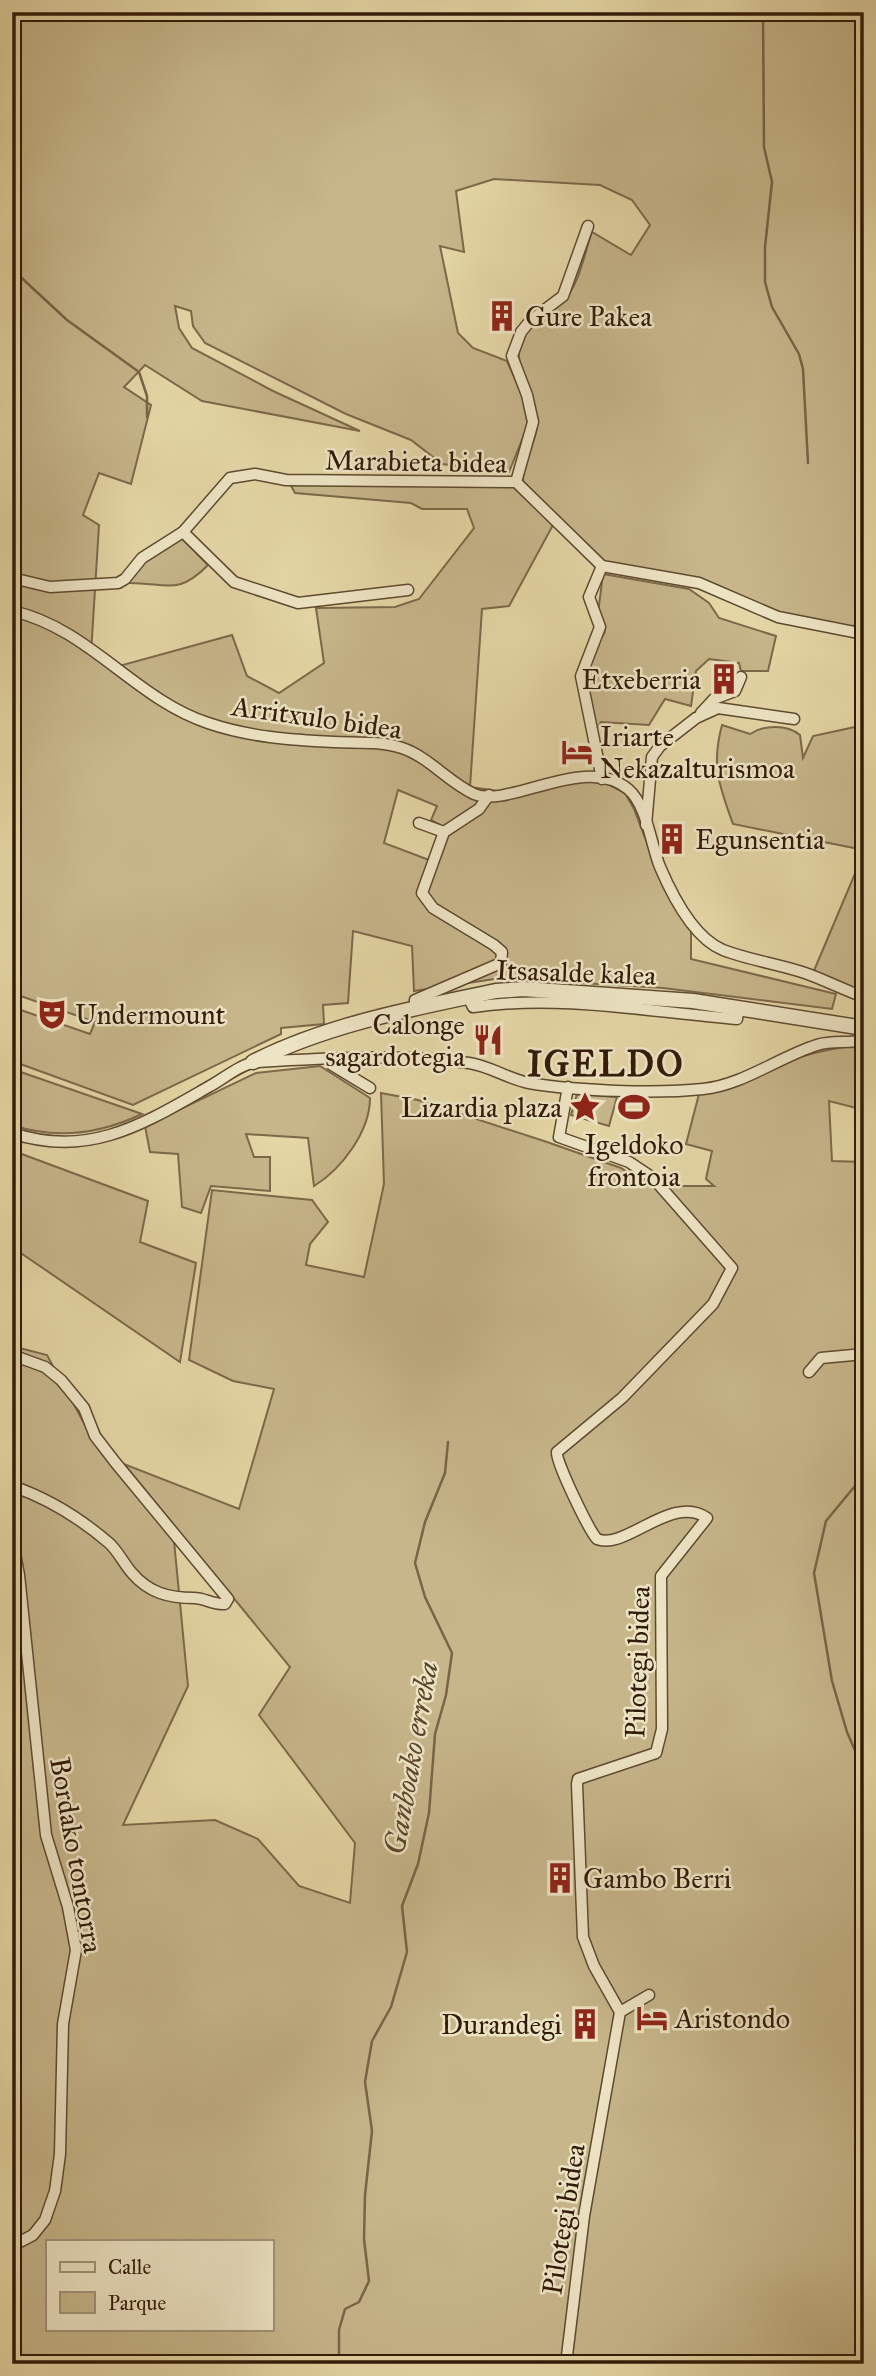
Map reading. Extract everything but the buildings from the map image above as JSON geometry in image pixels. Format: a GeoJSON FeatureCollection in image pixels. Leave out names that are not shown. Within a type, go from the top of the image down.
{"type":"FeatureCollection","features":[{"type":"Feature","properties":{"kind":"street"},"geometry":{"type":"LineString","coordinates":[[516,482],[533,422],[527,395],[512,356],[520,332],[563,296],[588,226]]}},
{"type":"Feature","properties":{"kind":"street","name":"Marabieta bidea"},"geometry":{"type":"LineString","coordinates":[[12,578],[50,587],[118,583],[125,579],[142,558],[183,532],[230,478],[255,474],[286,481],[516,482],[602,566]]}},
{"type":"Feature","properties":{"kind":"street"},"geometry":{"type":"LineString","coordinates":[[183,532],[234,582],[298,603],[408,590]]}},
{"type":"Feature","properties":{"kind":"street"},"geometry":{"type":"LineString","coordinates":[[602,779],[581,676],[600,626],[589,597],[602,566],[699,583],[778,617],[864,634]]}},
{"type":"Feature","properties":{"kind":"street","name":"Arritxulo bidea"},"geometry":{"type":"LineString","coordinates":[[12,611],[33,616],[67,631],[144,688],[207,723],[275,739],[380,744],[402,748],[475,795],[489,795]]}},
{"type":"Feature","properties":{"kind":"street"},"geometry":{"type":"LineString","coordinates":[[646,825],[652,757],[660,746],[696,718],[714,699],[736,691],[741,677]]}},
{"type":"Feature","properties":{"kind":"street"},"geometry":{"type":"LineString","coordinates":[[696,718],[718,708],[793,719]]}},
{"type":"Feature","properties":{"kind":"street"},"geometry":{"type":"LineString","coordinates":[[415,1010],[415,1000],[502,963],[502,952],[494,945],[433,908],[422,893],[444,832],[479,809],[489,795],[580,777],[602,779],[629,790],[646,825],[661,869],[693,925],[721,949],[805,974],[864,997]]}},
{"type":"Feature","properties":{"kind":"street"},"geometry":{"type":"LineString","coordinates":[[419,823],[444,832]]}},
{"type":"Feature","properties":{"kind":"street","name":"Itsasalde kalea"},"geometry":{"type":"LineString","coordinates":[[253,1062],[310,1037],[468,997],[523,989],[739,1007],[864,1028]]}},
{"type":"Feature","properties":{"kind":"street"},"geometry":{"type":"LineString","coordinates":[[310,1037],[307,1049],[311,1060]]}},
{"type":"Feature","properties":{"kind":"street"},"geometry":{"type":"LineString","coordinates":[[12,1168],[15,1134],[40,1141],[66,1143],[109,1138],[136,1127],[253,1062],[330,1059],[464,1062],[486,1067],[519,1081],[568,1087],[706,1089],[720,1086],[818,1044],[864,1040]]}},
{"type":"Feature","properties":{"kind":"street"},"geometry":{"type":"LineString","coordinates":[[330,1059],[332,1065],[370,1088]]}},
{"type":"Feature","properties":{"kind":"street","name":"Pilotegi bidea"},"geometry":{"type":"LineString","coordinates":[[566,2364],[584,2216],[620,2012],[590,1959],[583,1937],[577,1784],[578,1779],[592,1772],[656,1754],[662,1729],[661,1576],[707,1518],[696,1514],[672,1516],[654,1520],[611,1542],[597,1539],[559,1468],[557,1452],[621,1398],[713,1304],[732,1268],[653,1178],[629,1162],[559,1137],[568,1087]]}},
{"type":"Feature","properties":{"kind":"street"},"geometry":{"type":"LineString","coordinates":[[810,1372],[821,1358],[864,1354]]}},
{"type":"Feature","properties":{"kind":"street"},"geometry":{"type":"LineString","coordinates":[[12,1355],[46,1367],[61,1380],[84,1408],[95,1436],[228,1599],[225,1604],[216,1605],[197,1598],[176,1599],[154,1591],[133,1574],[111,1545],[85,1525],[56,1506],[12,1486]]}},
{"type":"Feature","properties":{"kind":"street","name":"Bordako tontorra"},"geometry":{"type":"LineString","coordinates":[[12,1538],[19,1575],[46,1835],[68,1907],[76,1950],[63,2024],[60,2154],[55,2191],[45,2220],[33,2235],[12,2246]]}},
{"type":"Feature","properties":{"kind":"street"},"geometry":{"type":"LineString","coordinates":[[620,2012],[649,1995]]}},
{"type":"Feature","properties":{"kind":"green space"},"geometry":{"type":"Polygon","coordinates":[[[12,12],[864,12],[864,619],[848,629],[779,616],[700,581],[605,562],[523,482],[537,427],[535,408],[520,364],[520,343],[525,332],[569,294],[578,277],[592,232],[631,255],[650,225],[632,200],[600,185],[494,179],[456,191],[464,252],[440,246],[458,333],[473,348],[507,361],[523,397],[528,425],[509,472],[442,464],[411,440],[346,414],[205,343],[193,326],[191,311],[175,306],[179,328],[192,348],[273,391],[360,431],[202,401],[145,365],[124,387],[151,405],[131,484],[99,473],[83,515],[99,525],[91,654],[112,668],[232,635],[247,676],[279,693],[324,663],[316,608],[395,607],[419,599],[474,528],[467,509],[422,509],[411,503],[295,493],[290,484],[514,487],[553,525],[509,606],[482,609],[470,787],[519,794],[581,780],[608,784],[625,793],[634,809],[659,874],[691,928],[691,959],[836,994],[832,1009],[663,988],[501,978],[414,991],[412,946],[353,931],[348,1003],[323,1005],[324,1024],[281,1028],[281,1034],[133,1105],[12,1061],[12,1007],[90,1034],[95,1022],[12,993],[12,12]],[[398,790],[384,843],[429,860],[444,827],[431,820],[437,806],[398,790]]]}},
{"type":"Feature","properties":{"kind":"green space"},"geometry":{"type":"Polygon","coordinates":[[[182,538],[208,565],[197,575],[188,581],[170,586],[126,583],[146,560],[182,538]]]}},
{"type":"Feature","properties":{"kind":"green space"},"geometry":{"type":"Polygon","coordinates":[[[603,574],[689,589],[709,603],[719,618],[776,636],[768,671],[741,671],[739,663],[709,659],[696,671],[691,706],[665,699],[649,725],[601,722],[594,733],[584,681],[587,661],[605,632],[598,613],[603,574]]]}},
{"type":"Feature","properties":{"kind":"green space"},"geometry":{"type":"Polygon","coordinates":[[[722,725],[750,734],[775,727],[795,731],[800,735],[803,758],[813,736],[864,725],[864,850],[733,824],[718,775],[717,752],[722,725]]]}},
{"type":"Feature","properties":{"kind":"green space"},"geometry":{"type":"Polygon","coordinates":[[[864,857],[864,993],[813,973],[864,857]]]}},
{"type":"Feature","properties":{"kind":"green space"},"geometry":{"type":"Polygon","coordinates":[[[864,1045],[864,1110],[829,1101],[832,1161],[864,1162],[864,2364],[12,2364],[12,1346],[47,1355],[92,1438],[174,1541],[188,1686],[123,1825],[215,1820],[258,1839],[299,1886],[350,1903],[355,1843],[259,1715],[290,1667],[124,1464],[239,1509],[274,1389],[233,1381],[189,1360],[212,1190],[312,1200],[328,1222],[310,1244],[306,1265],[364,1277],[384,1184],[381,1093],[418,1100],[547,1142],[621,1168],[647,1186],[714,1186],[706,1179],[712,1151],[686,1144],[699,1094],[720,1090],[796,1058],[864,1045]]]}},
{"type":"Feature","properties":{"kind":"green space"},"geometry":{"type":"Polygon","coordinates":[[[320,1066],[370,1098],[369,1111],[360,1136],[335,1170],[314,1186],[308,1138],[246,1134],[254,1157],[270,1157],[270,1191],[211,1186],[201,1213],[182,1207],[178,1154],[150,1152],[145,1126],[256,1073],[320,1066]]]}},
{"type":"Feature","properties":{"kind":"green space"},"geometry":{"type":"Polygon","coordinates":[[[12,1069],[142,1114],[110,1126],[78,1133],[45,1132],[12,1125],[12,1069]]]}},
{"type":"Feature","properties":{"kind":"green space"},"geometry":{"type":"Polygon","coordinates":[[[577,1094],[617,1097],[609,1126],[571,1115],[577,1094]]]}},
{"type":"Feature","properties":{"kind":"green space"},"geometry":{"type":"Polygon","coordinates":[[[19,1153],[148,1201],[140,1242],[196,1263],[180,1362],[12,1247],[12,1208],[19,1153]]]}},
{"type":"Feature","properties":{"kind":"waterway"},"geometry":{"type":"LineString","coordinates":[[763,12],[764,147],[772,182],[765,247],[765,282],[772,307],[799,354],[803,369],[808,463]]}},
{"type":"Feature","properties":{"kind":"waterway"},"geometry":{"type":"LineString","coordinates":[[12,269],[67,320],[139,372],[147,396],[147,417]]}},
{"type":"Feature","properties":{"kind":"waterway","name":"Ganboako erreka"},"geometry":{"type":"LineString","coordinates":[[339,2364],[339,2330],[345,2309],[359,2302],[369,2281],[364,2239],[365,2195],[372,2131],[365,2082],[372,2041],[391,2007],[407,1952],[402,1906],[418,1864],[429,1813],[435,1734],[446,1695],[452,1653],[425,1597],[415,1563],[425,1522],[445,1473],[448,1442]]}},
{"type":"Feature","properties":{"kind":"waterway"},"geometry":{"type":"LineString","coordinates":[[864,1475],[826,1521],[814,1573],[832,1681],[847,1732],[864,1771]]}},
{"type":"Feature","properties":{"kind":"place","name":"Gure Pakea"},"geometry":{"type":"Point","coordinates":[502,316]}},
{"type":"Feature","properties":{"kind":"place","name":"Etxeberria"},"geometry":{"type":"Point","coordinates":[724,679]}},
{"type":"Feature","properties":{"kind":"place","name":"Iriarte Nekazalturismoa"},"geometry":{"type":"Point","coordinates":[577,752]}},
{"type":"Feature","properties":{"kind":"place","name":"Egunsentia"},"geometry":{"type":"Point","coordinates":[672,839]}},
{"type":"Feature","properties":{"kind":"place","name":"Undermount"},"geometry":{"type":"Point","coordinates":[52,1014]}},
{"type":"Feature","properties":{"kind":"place","name":"Calonge sagardotegia"},"geometry":{"type":"Point","coordinates":[488,1040]}},
{"type":"Feature","properties":{"kind":"place","name":"Lizardia plaza"},"geometry":{"type":"Point","coordinates":[585,1107]}},
{"type":"Feature","properties":{"kind":"place","name":"Igeldoko frontoia"},"geometry":{"type":"Point","coordinates":[634,1107]}},
{"type":"Feature","properties":{"kind":"place","name":"Gambo Berri"},"geometry":{"type":"Point","coordinates":[560,1878]}},
{"type":"Feature","properties":{"kind":"place","name":"Aristondo"},"geometry":{"type":"Point","coordinates":[652,2018]}},
{"type":"Feature","properties":{"kind":"place","name":"Durandegi"},"geometry":{"type":"Point","coordinates":[585,2024]}},
{"type":"Feature","properties":{"kind":"district","name":"IGELDO"},"geometry":{"type":"Point","coordinates":[606,1064]}}]}
